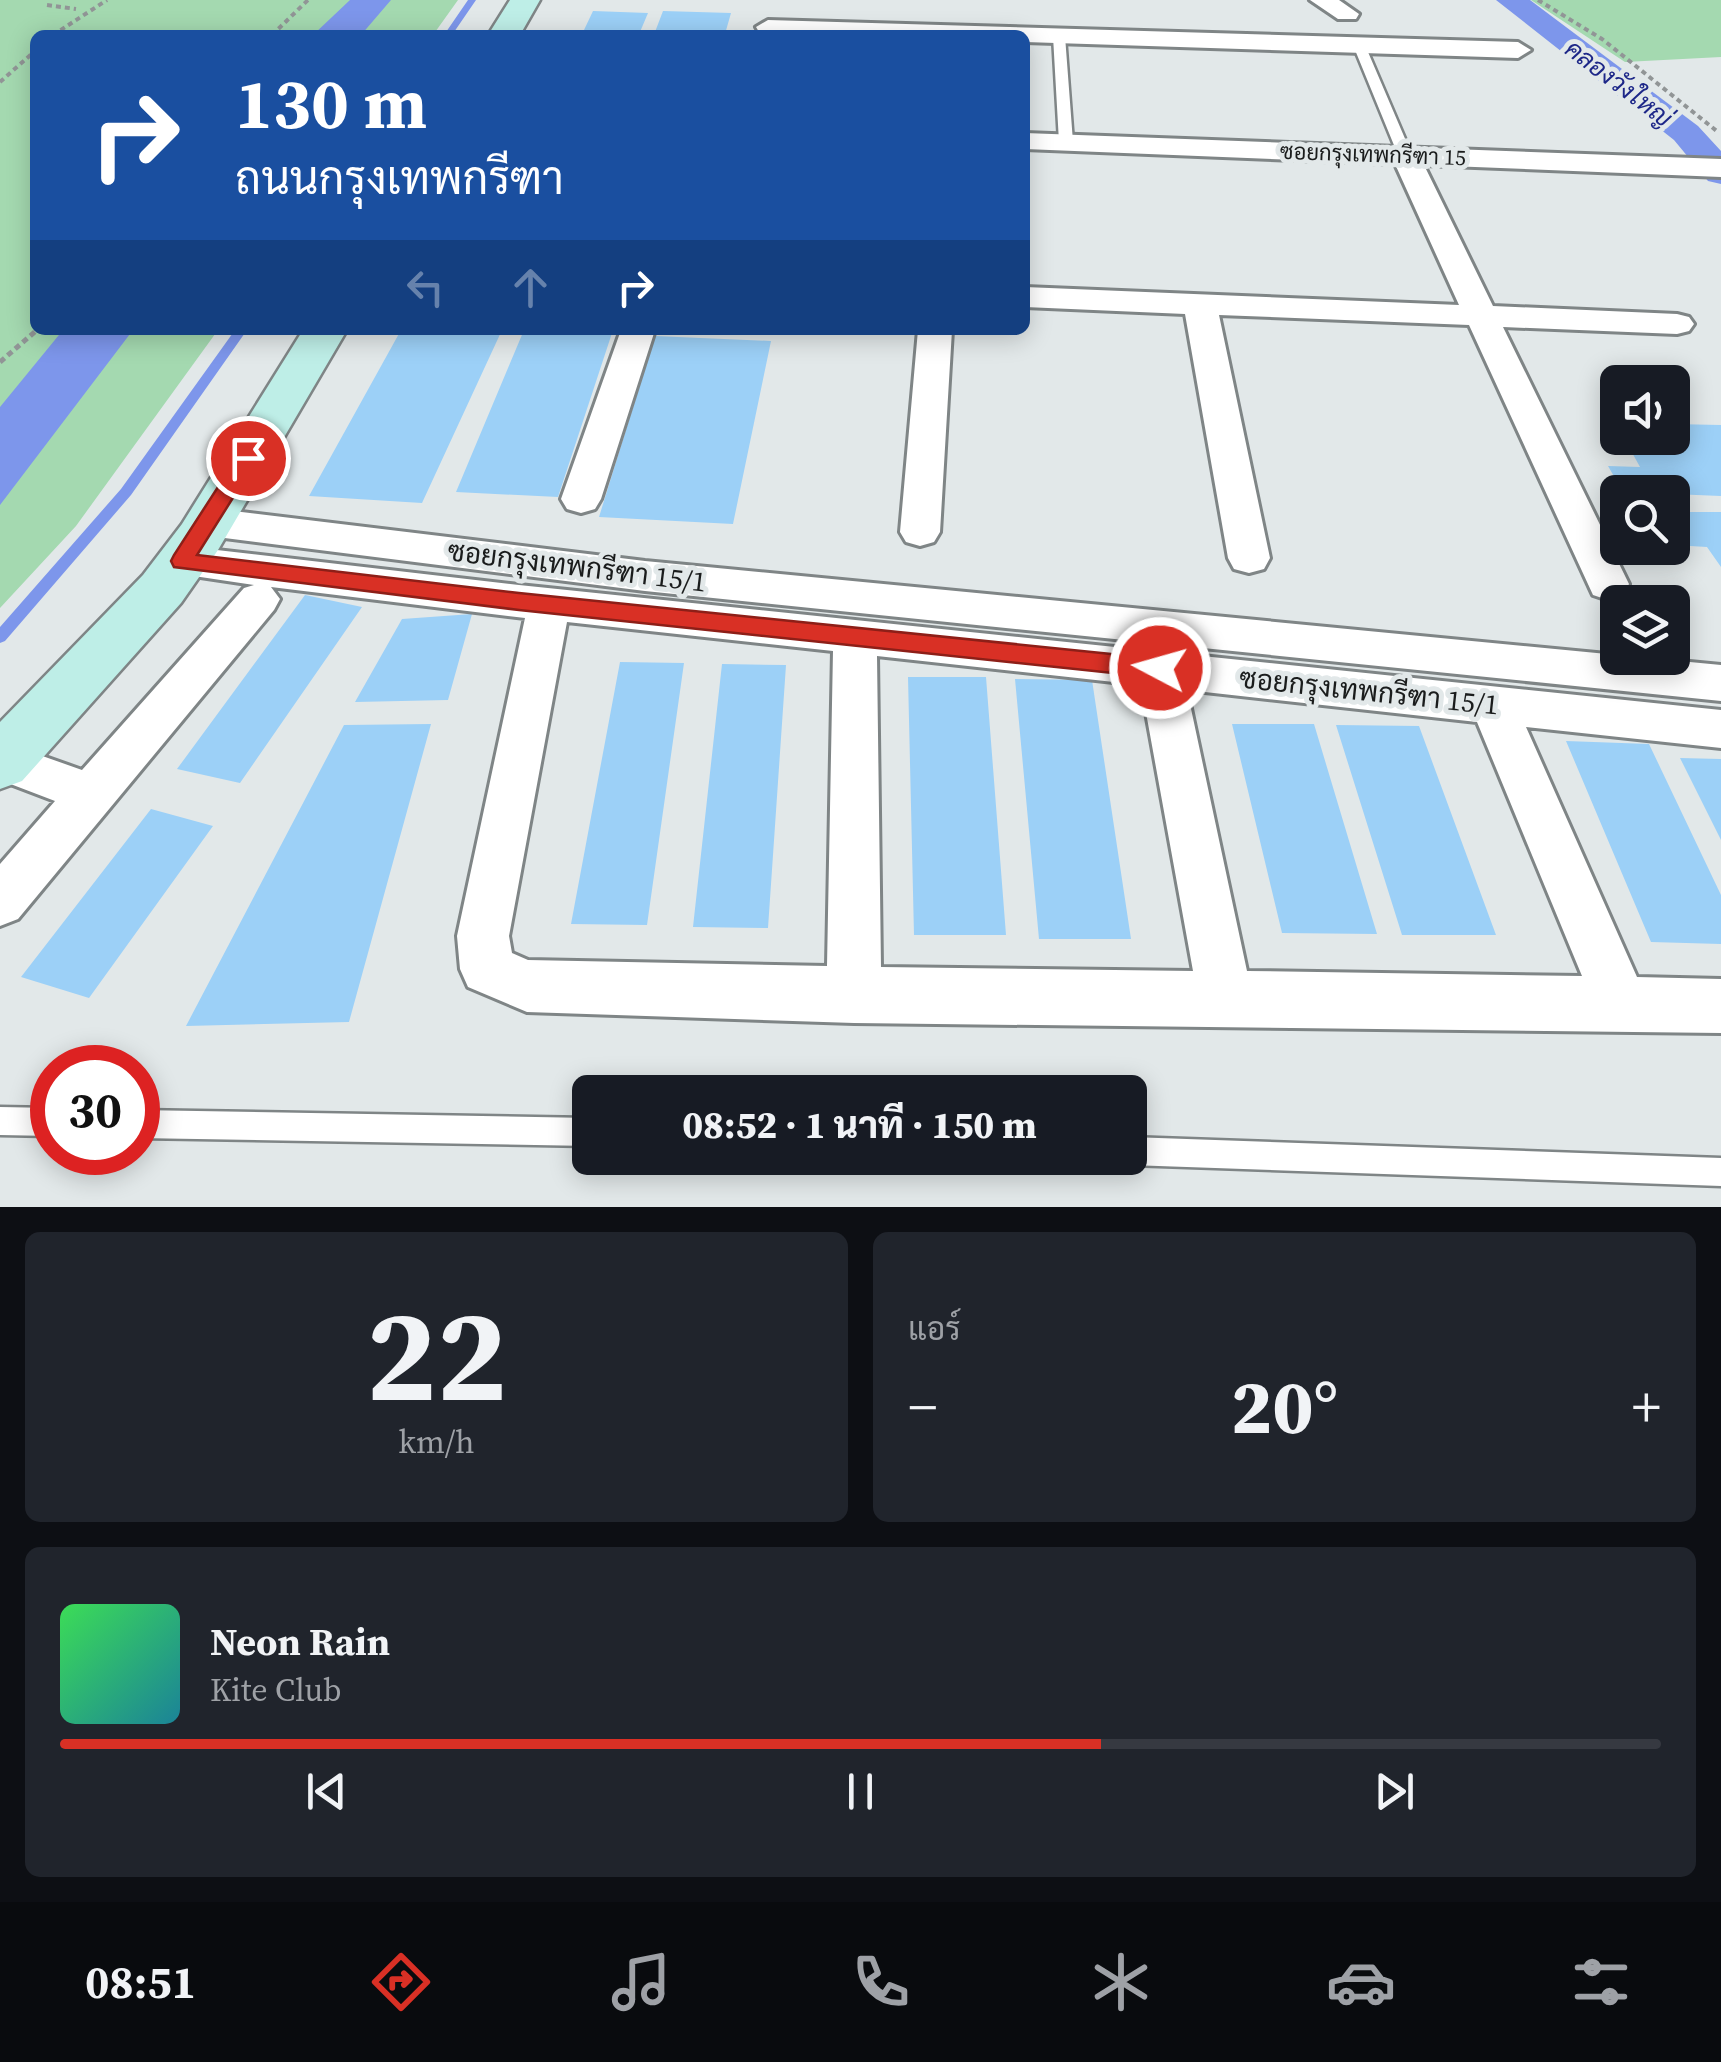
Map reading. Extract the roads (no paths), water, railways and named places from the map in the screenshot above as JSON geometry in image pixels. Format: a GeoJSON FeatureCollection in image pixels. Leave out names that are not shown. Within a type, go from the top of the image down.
{"type":"FeatureCollection","features":[{"type":"Feature","properties":{"kind":"main road"},"geometry":{"type":"LineString","coordinates":[[507,30],[525,0]]}},
{"type":"Feature","properties":{"kind":"main road"},"geometry":{"type":"LineString","coordinates":[[2,761],[162,588],[196,541],[322,335]]}},
{"type":"Feature","properties":{"kind":"street"},"geometry":{"type":"LineString","coordinates":[[767,30],[776,0]]}},
{"type":"Feature","properties":{"kind":"street"},"geometry":{"type":"LineString","coordinates":[[1322,0],[1348,14]]}},
{"type":"Feature","properties":{"kind":"street"},"geometry":{"type":"LineString","coordinates":[[1030,36],[1518,50]]}},
{"type":"Feature","properties":{"kind":"street","name":"ซอยกรุงเทพกรีฑา 15"},"geometry":{"type":"LineString","coordinates":[[1030,141],[1721,168]]}},
{"type":"Feature","properties":{"kind":"street"},"geometry":{"type":"LineString","coordinates":[[1404,156],[1608,584]]}},
{"type":"Feature","properties":{"kind":"street"},"geometry":{"type":"LineString","coordinates":[[1030,297],[1676,324]]}},
{"type":"Feature","properties":{"kind":"street"},"geometry":{"type":"LineString","coordinates":[[1200,304],[1249,558]]}},
{"type":"Feature","properties":{"kind":"street"},"geometry":{"type":"LineString","coordinates":[[582,499],[636,335]]}},
{"type":"Feature","properties":{"kind":"street"},"geometry":{"type":"LineString","coordinates":[[920,532],[935,335]]}},
{"type":"Feature","properties":{"kind":"street","name":"ซอยกรุงเทพกรีฑา 15/1"},"geometry":{"type":"LineString","coordinates":[[196,541],[519,601],[1159,658],[1721,729]]}},
{"type":"Feature","properties":{"kind":"street"},"geometry":{"type":"LineString","coordinates":[[0,902],[259,599]]}},
{"type":"Feature","properties":{"kind":"street"},"geometry":{"type":"LineString","coordinates":[[546,619],[482,936],[487,969],[526,986],[854,996],[1226,996],[1721,1006]]}},
{"type":"Feature","properties":{"kind":"street"},"geometry":{"type":"LineString","coordinates":[[854,996],[856,644]]}},
{"type":"Feature","properties":{"kind":"street"},"geometry":{"type":"LineString","coordinates":[[1159,658],[1226,996]]}},
{"type":"Feature","properties":{"kind":"street","name":"ซอยกรุงเทพกรีฑา 15/1"},"geometry":{"type":"LineString","coordinates":[[1159,658],[1721,683]]}},
{"type":"Feature","properties":{"kind":"street"},"geometry":{"type":"LineString","coordinates":[[1496,712],[1621,1003]]}},
{"type":"Feature","properties":{"kind":"street"},"geometry":{"type":"LineString","coordinates":[[2,761],[91,794]]}},
{"type":"Feature","properties":{"kind":"lane"},"geometry":{"type":"LineString","coordinates":[[1059,36],[1066,142]]}},
{"type":"Feature","properties":{"kind":"lane"},"geometry":{"type":"LineString","coordinates":[[1359,45],[1404,156]]}},
{"type":"Feature","properties":{"kind":"lane"},"geometry":{"type":"LineString","coordinates":[[0,1122],[30,1122]]}},
{"type":"Feature","properties":{"kind":"lane"},"geometry":{"type":"LineString","coordinates":[[160,1124],[572,1132]]}},
{"type":"Feature","properties":{"kind":"lane"},"geometry":{"type":"LineString","coordinates":[[1147,1152],[1721,1172]]}},
{"type":"Feature","properties":{"kind":"water"},"geometry":{"type":"Polygon","coordinates":[[[350,0],[391,0],[365,30],[318,30],[350,0]]]}},
{"type":"Feature","properties":{"kind":"water"},"geometry":{"type":"Polygon","coordinates":[[[59,335],[129,335],[0,505],[0,407],[59,335]]]}},
{"type":"Feature","properties":{"kind":"waterway"},"geometry":{"type":"LineString","coordinates":[[451,30],[472,0]]}},
{"type":"Feature","properties":{"kind":"waterway","name":"คลองวังใหญ่"},"geometry":{"type":"LineString","coordinates":[[1511,0],[1686,133],[1721,173]]}},
{"type":"Feature","properties":{"kind":"waterway"},"geometry":{"type":"LineString","coordinates":[[0,637],[126,492],[237,335]]}}]}
